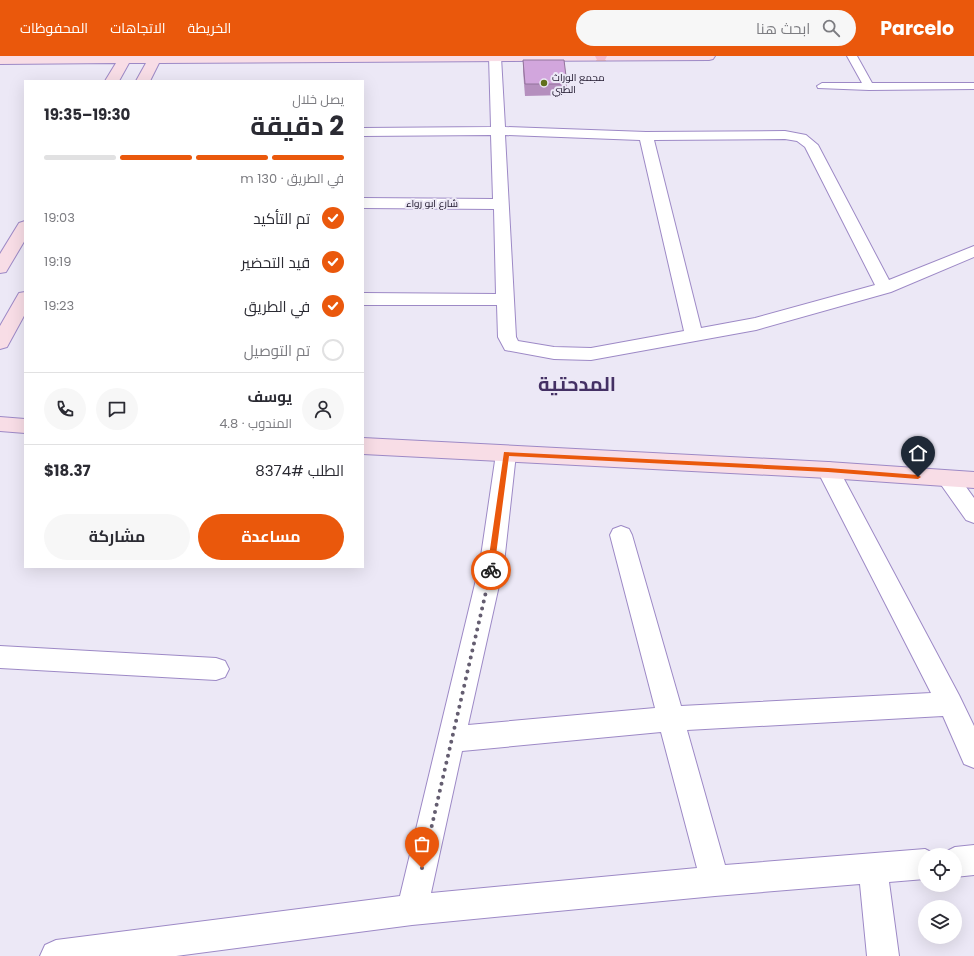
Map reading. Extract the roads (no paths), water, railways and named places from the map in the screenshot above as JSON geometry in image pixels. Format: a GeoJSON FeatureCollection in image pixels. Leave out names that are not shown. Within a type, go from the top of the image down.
{"type":"FeatureCollection","features":[{"type":"Feature","properties":{"kind":"street"},"geometry":{"type":"LineString","coordinates":[[0,60],[125,58],[709,56]]}},
{"type":"Feature","properties":{"kind":"street"},"geometry":{"type":"LineString","coordinates":[[495,57],[507,337],[512,346],[554,353],[591,354],[756,324],[885,288],[974,251]]}},
{"type":"Feature","properties":{"kind":"street"},"geometry":{"type":"LineString","coordinates":[[113,80],[125,58]]}},
{"type":"Feature","properties":{"kind":"street"},"geometry":{"type":"LineString","coordinates":[[144,80],[155,58]]}},
{"type":"Feature","properties":{"kind":"street"},"geometry":{"type":"LineString","coordinates":[[364,132],[499,131],[646,136],[785,135],[801,138],[811,145],[885,288]]}},
{"type":"Feature","properties":{"kind":"street"},"geometry":{"type":"LineString","coordinates":[[646,136],[694,335]]}},
{"type":"Feature","properties":{"kind":"street","name":"شارع ابو رواء"},"geometry":{"type":"LineString","coordinates":[[364,203],[502,204]]}},
{"type":"Feature","properties":{"kind":"street"},"geometry":{"type":"LineString","coordinates":[[0,268],[24,228]]}},
{"type":"Feature","properties":{"kind":"street"},"geometry":{"type":"LineString","coordinates":[[0,343],[24,299]]}},
{"type":"Feature","properties":{"kind":"street"},"geometry":{"type":"LineString","coordinates":[[364,299],[506,300]]}},
{"type":"Feature","properties":{"kind":"street"},"geometry":{"type":"LineString","coordinates":[[0,424],[24,426]]}},
{"type":"Feature","properties":{"kind":"street"},"geometry":{"type":"LineString","coordinates":[[364,446],[828,470],[974,480]]}},
{"type":"Feature","properties":{"kind":"street"},"geometry":{"type":"LineString","coordinates":[[412,910],[492,563],[506,454]]}},
{"type":"Feature","properties":{"kind":"street"},"geometry":{"type":"LineString","coordinates":[[828,470],[950,704],[974,755]]}},
{"type":"Feature","properties":{"kind":"street"},"geometry":{"type":"LineString","coordinates":[[948,479],[974,514]]}},
{"type":"Feature","properties":{"kind":"street"},"geometry":{"type":"LineString","coordinates":[[621,535],[715,881]]}},
{"type":"Feature","properties":{"kind":"street"},"geometry":{"type":"LineString","coordinates":[[0,657],[216,669]]}},
{"type":"Feature","properties":{"kind":"street"},"geometry":{"type":"LineString","coordinates":[[452,739],[671,719],[950,704]]}},
{"type":"Feature","properties":{"kind":"street"},"geometry":{"type":"LineString","coordinates":[[962,861],[974,860]]}},
{"type":"Feature","properties":{"kind":"street"},"geometry":{"type":"LineString","coordinates":[[56,956],[412,910],[715,881],[918,865]]}},
{"type":"Feature","properties":{"kind":"street"},"geometry":{"type":"LineString","coordinates":[[873,868],[883,956]]}},
{"type":"Feature","properties":{"kind":"lane"},"geometry":{"type":"LineString","coordinates":[[852,56],[869,87]]}},
{"type":"Feature","properties":{"kind":"lane"},"geometry":{"type":"LineString","coordinates":[[822,86],[974,86]]}},
{"type":"Feature","properties":{"kind":"place","name":"مجمع الوراث الطبي"},"geometry":{"type":"Point","coordinates":[544,83]}},
{"type":"Feature","properties":{"kind":"district","name":"المدحتية"},"geometry":{"type":"Point","coordinates":[577,384]}}]}
